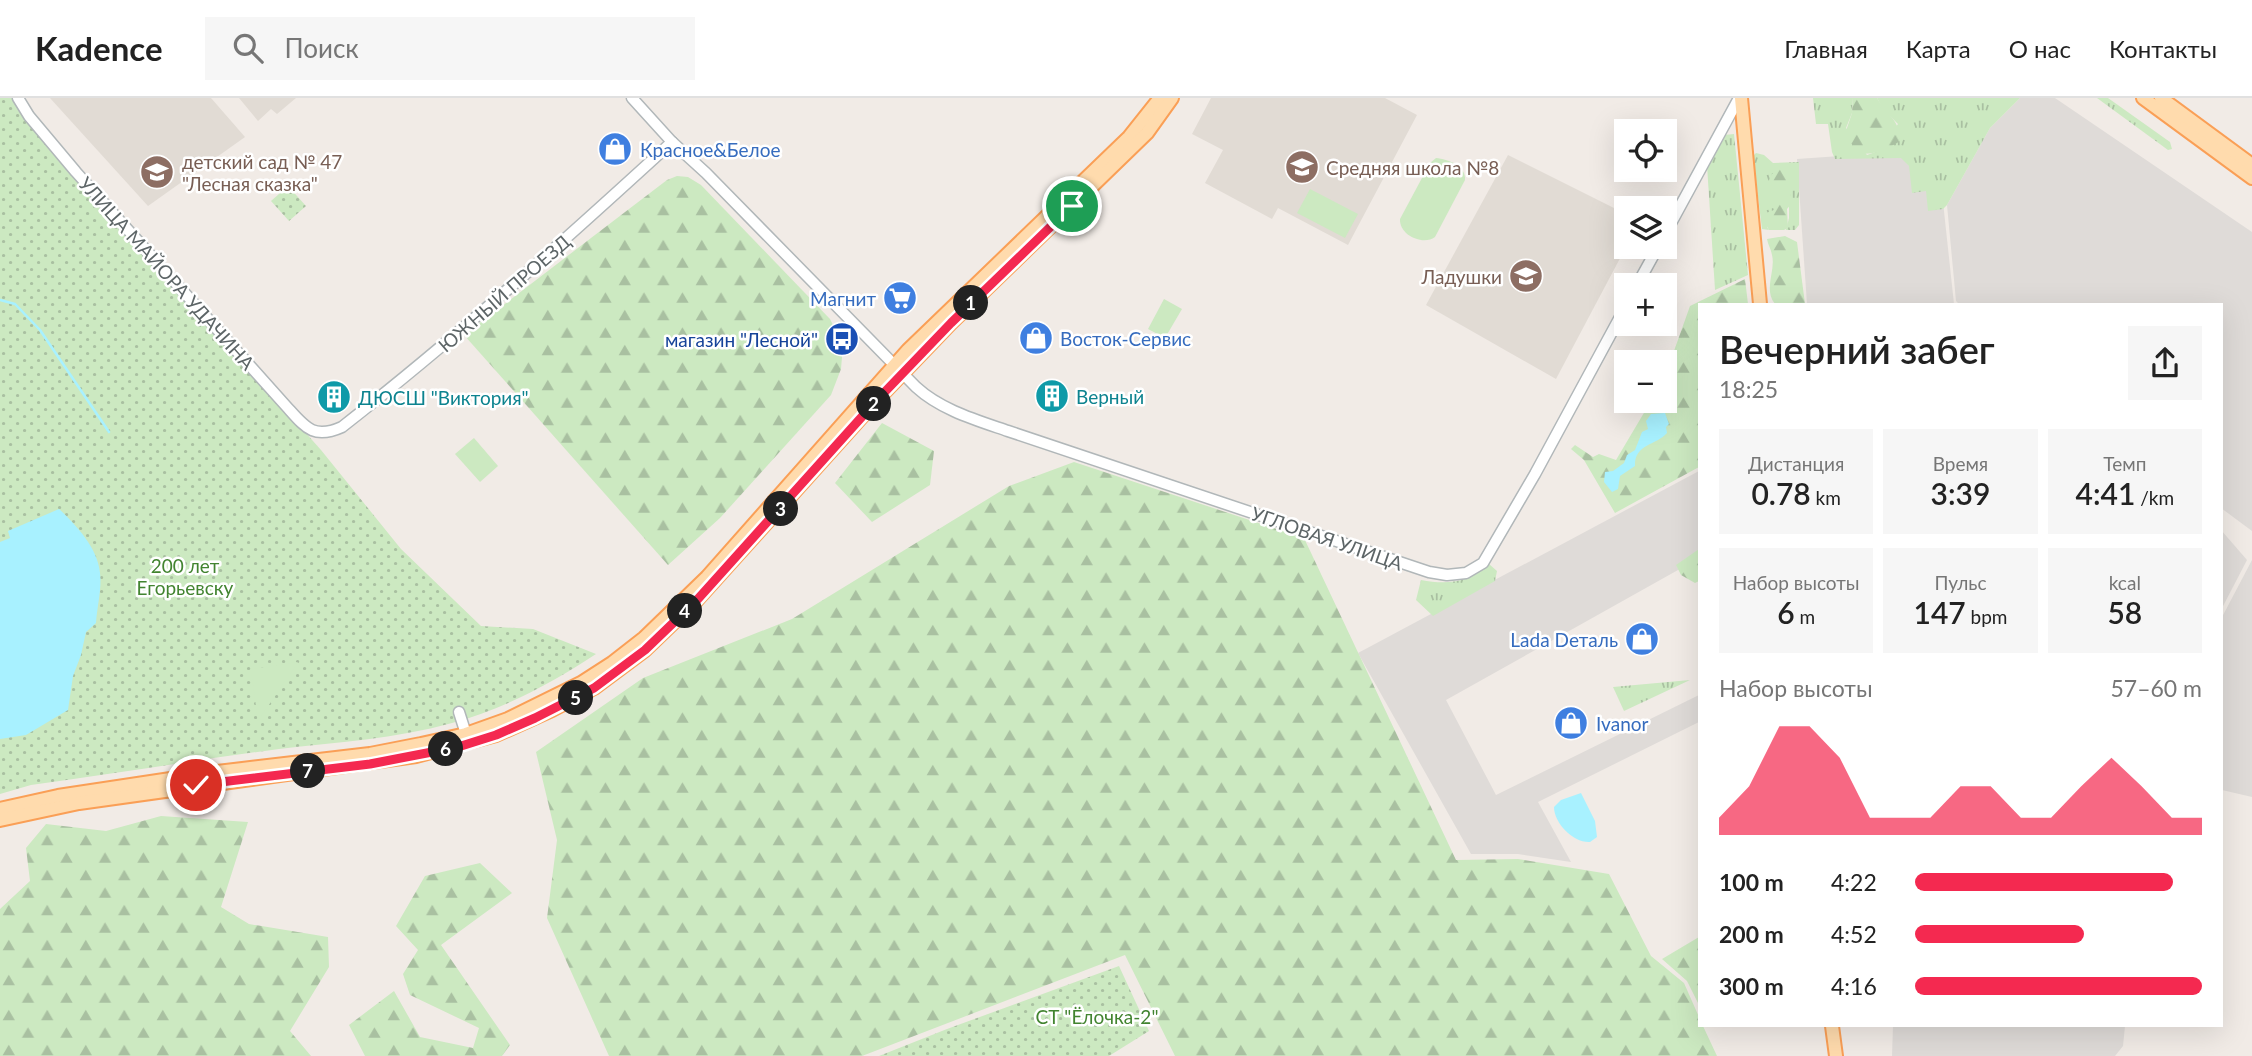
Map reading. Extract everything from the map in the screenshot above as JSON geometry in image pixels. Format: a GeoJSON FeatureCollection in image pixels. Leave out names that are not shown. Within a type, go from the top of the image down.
{"type":"FeatureCollection","features":[{"type":"Feature","properties":{"kind":"main road"},"geometry":{"type":"LineString","coordinates":[[0,820],[79,803],[416,756],[496,735],[552,710],[613,675],[671,625],[724,572],[898,370],[908,350],[1129,137],[1160,98]]}},
{"type":"Feature","properties":{"kind":"main road"},"geometry":{"type":"LineString","coordinates":[[0,809],[82,792],[370,754],[466,734],[553,699],[612,663],[644,638],[739,543],[898,370],[951,323],[1147,133],[1172,98]]}},
{"type":"Feature","properties":{"kind":"main road"},"geometry":{"type":"LineString","coordinates":[[1740,98],[1760,303]]}},
{"type":"Feature","properties":{"kind":"main road"},"geometry":{"type":"LineString","coordinates":[[2143,98],[2252,178]]}},
{"type":"Feature","properties":{"kind":"main road"},"geometry":{"type":"LineString","coordinates":[[2161,98],[2252,165]]}},
{"type":"Feature","properties":{"kind":"main road"},"geometry":{"type":"LineString","coordinates":[[1832,1027],[1836,1056]]}},
{"type":"Feature","properties":{"kind":"street","name":"УЛИЦА МАЙОРА УДАЧИНА"},"geometry":{"type":"LineString","coordinates":[[18,98],[29,116],[76,172],[286,406],[309,429],[328,433]]}},
{"type":"Feature","properties":{"kind":"street","name":"УГЛОВАЯ УЛИЦА"},"geometry":{"type":"LineString","coordinates":[[632,98],[672,142],[716,183],[898,370],[920,391],[938,403],[962,415],[1418,570],[1457,574],[1466,573],[1483,563],[1614,328]]}},
{"type":"Feature","properties":{"kind":"street"},"geometry":{"type":"LineString","coordinates":[[1677,212],[1740,98]]}},
{"type":"Feature","properties":{"kind":"street","name":"ЮЖНЫЙ ПРОЕЗД"},"geometry":{"type":"LineString","coordinates":[[328,433],[342,427],[356,416],[503,295],[672,142]]}},
{"type":"Feature","properties":{"kind":"street"},"geometry":{"type":"LineString","coordinates":[[459,712],[466,734]]}},
{"type":"Feature","properties":{"kind":"shaded area","name":"детский сад № 47 \"Лесная сказка\""},"geometry":{"type":"Polygon","coordinates":[[[50,98],[211,98],[245,137],[148,206],[50,98]]]}},
{"type":"Feature","properties":{"kind":"shaded area"},"geometry":{"type":"Polygon","coordinates":[[[239,98],[296,98],[277,114],[271,109],[258,121],[239,98]]]}},
{"type":"Feature","properties":{"kind":"shaded area","name":"Средняя школа №8"},"geometry":{"type":"Polygon","coordinates":[[[1211,98],[1385,98],[1417,115],[1348,245],[1278,208],[1272,219],[1205,183],[1223,150],[1192,134],[1211,98]]]}},
{"type":"Feature","properties":{"kind":"shaded area"},"geometry":{"type":"Polygon","coordinates":[[[2020,98],[2055,98],[2252,232],[2252,531],[2223,509],[2223,303],[1956,301],[1947,205],[1990,128],[2020,98]]]}},
{"type":"Feature","properties":{"kind":"shaded area","name":"Ладушки"},"geometry":{"type":"Polygon","coordinates":[[[1508,155],[1614,208],[1614,259],[1620,259],[1556,379],[1426,305],[1508,155]]]}},
{"type":"Feature","properties":{"kind":"shaded area"},"geometry":{"type":"Polygon","coordinates":[[[1840,156],[1901,157],[1943,202],[1954,303],[1807,303],[1797,159],[1840,156]]]}},
{"type":"Feature","properties":{"kind":"shaded area"},"geometry":{"type":"Polygon","coordinates":[[[1698,472],[1698,555],[1678,570],[1446,700],[1496,795],[1698,695],[1698,722],[1538,802],[1571,862],[1518,854],[1471,854],[1358,653],[1698,472]]]}},
{"type":"Feature","properties":{"kind":"shaded area"},"geometry":{"type":"Polygon","coordinates":[[[2223,532],[2247,560],[2223,606],[2223,532]]]}},
{"type":"Feature","properties":{"kind":"shaded area"},"geometry":{"type":"Polygon","coordinates":[[[2252,560],[2252,797],[2223,790],[2223,615],[2252,560]]]}},
{"type":"Feature","properties":{"kind":"shaded area"},"geometry":{"type":"Polygon","coordinates":[[[1893,1027],[2125,1027],[2123,1046],[2115,1056],[1892,1056],[1893,1027]]]}},
{"type":"Feature","properties":{"kind":"green space","name":"200 лет Егорьевску"},"geometry":{"type":"Polygon","coordinates":[[[0,98],[12,98],[32,125],[321,450],[401,549],[481,626],[533,629],[596,654],[509,703],[431,728],[31,785],[0,794],[0,98]]]}},
{"type":"Feature","properties":{"kind":"green space"},"geometry":{"type":"Polygon","coordinates":[[[1813,98],[1853,98],[1852,113],[1846,128],[1867,155],[1878,151],[1898,124],[1883,109],[1877,98],[2020,98],[1990,128],[1947,205],[1943,209],[1928,211],[1926,191],[1912,193],[1909,166],[1901,158],[1835,159],[1828,124],[1816,124],[1813,98]]]}},
{"type":"Feature","properties":{"kind":"green space"},"geometry":{"type":"Polygon","coordinates":[[[1853,98],[1877,98],[1896,123],[1900,141],[1880,151],[1858,153],[1845,134],[1852,113],[1853,98]]]}},
{"type":"Feature","properties":{"kind":"green space"},"geometry":{"type":"Polygon","coordinates":[[[2097,98],[2108,98],[2170,142],[2172,149],[2168,150],[2097,98]]]}},
{"type":"Feature","properties":{"kind":"green space"},"geometry":{"type":"Polygon","coordinates":[[[1734,134],[1748,275],[1715,290],[1707,165],[1724,135],[1734,134]]]}},
{"type":"Feature","properties":{"kind":"green space"},"geometry":{"type":"Polygon","coordinates":[[[1756,153],[1764,155],[1773,163],[1799,162],[1799,225],[1795,230],[1786,230],[1789,218],[1789,176],[1774,188],[1774,210],[1767,227],[1769,230],[1762,229],[1753,156],[1756,153]]]}},
{"type":"Feature","properties":{"kind":"green space"},"geometry":{"type":"Polygon","coordinates":[[[1436,158],[1459,167],[1465,180],[1435,237],[1418,239],[1403,230],[1400,219],[1430,163],[1436,158]]]}},
{"type":"Feature","properties":{"kind":"green space"},"geometry":{"type":"Polygon","coordinates":[[[1778,168],[1791,169],[1789,180],[1793,189],[1790,193],[1793,202],[1787,209],[1788,228],[1769,230],[1765,223],[1766,213],[1774,210],[1774,192],[1769,180],[1778,168]]]}},
{"type":"Feature","properties":{"kind":"green space"},"geometry":{"type":"Polygon","coordinates":[[[677,176],[688,177],[701,185],[830,319],[843,345],[841,369],[831,395],[720,518],[668,565],[464,335],[667,180],[677,176]]]}},
{"type":"Feature","properties":{"kind":"green space"},"geometry":{"type":"Polygon","coordinates":[[[288,186],[306,206],[289,221],[271,201],[288,186]]]}},
{"type":"Feature","properties":{"kind":"green space"},"geometry":{"type":"Polygon","coordinates":[[[1310,189],[1358,214],[1345,238],[1297,213],[1310,189]]]}},
{"type":"Feature","properties":{"kind":"green space"},"geometry":{"type":"Polygon","coordinates":[[[1785,236],[1797,242],[1805,303],[1774,303],[1770,292],[1773,261],[1767,239],[1785,236]]]}},
{"type":"Feature","properties":{"kind":"green space"},"geometry":{"type":"Polygon","coordinates":[[[1745,279],[1748,303],[1698,303],[1698,468],[1615,513],[1584,460],[1571,449],[1575,445],[1593,457],[1599,454],[1616,460],[1644,413],[1677,413],[1677,350],[1674,350],[1690,306],[1745,279]]]}},
{"type":"Feature","properties":{"kind":"green space"},"geometry":{"type":"Polygon","coordinates":[[[1164,299],[1182,309],[1165,338],[1148,329],[1164,299]]]}},
{"type":"Feature","properties":{"kind":"green space"},"geometry":{"type":"Polygon","coordinates":[[[882,423],[934,451],[930,485],[872,522],[835,483],[882,423]]]}},
{"type":"Feature","properties":{"kind":"green space"},"geometry":{"type":"Polygon","coordinates":[[[474,438],[498,466],[480,482],[455,454],[474,438]]]}},
{"type":"Feature","properties":{"kind":"green space"},"geometry":{"type":"Polygon","coordinates":[[[1074,462],[1304,538],[1456,860],[1518,859],[1609,874],[1651,956],[1684,983],[1698,1015],[1698,1027],[1703,1027],[1717,1056],[1175,1056],[1125,955],[862,1056],[609,1056],[547,918],[557,840],[536,752],[643,678],[792,619],[1009,486],[1074,462]]]}},
{"type":"Feature","properties":{"kind":"green space"},"geometry":{"type":"Polygon","coordinates":[[[1698,550],[1698,582],[1695,583],[1681,575],[1676,565],[1698,550]]]}},
{"type":"Feature","properties":{"kind":"green space"},"geometry":{"type":"Polygon","coordinates":[[[1489,564],[1497,571],[1495,581],[1433,616],[1416,600],[1421,580],[1440,582],[1466,579],[1489,564]]]}},
{"type":"Feature","properties":{"kind":"green space"},"geometry":{"type":"Polygon","coordinates":[[[298,662],[258,721],[251,669],[298,662]]]}},
{"type":"Feature","properties":{"kind":"green space"},"geometry":{"type":"Polygon","coordinates":[[[1690,680],[1624,711],[1613,687],[1690,680]]]}},
{"type":"Feature","properties":{"kind":"green space"},"geometry":{"type":"Polygon","coordinates":[[[161,816],[248,822],[221,907],[249,924],[328,937],[329,967],[290,1031],[311,1056],[0,1056],[0,909],[30,881],[26,848],[46,824],[106,831],[161,816]]]}},
{"type":"Feature","properties":{"kind":"green space"},"geometry":{"type":"Polygon","coordinates":[[[480,863],[512,893],[441,945],[510,1045],[502,1056],[365,1056],[349,1025],[394,991],[420,1037],[473,1048],[479,1028],[410,995],[403,974],[418,950],[396,926],[425,876],[480,863]]]}},
{"type":"Feature","properties":{"kind":"green space"},"geometry":{"type":"Polygon","coordinates":[[[1698,938],[1698,1003],[1687,981],[1662,959],[1698,938]]]}},
{"type":"Feature","properties":{"kind":"green space","name":"СТ \"Ёлочка-2\""},"geometry":{"type":"Polygon","coordinates":[[[1119,966],[1149,1031],[1109,1056],[879,1056],[947,1029],[1119,966]]]}},
{"type":"Feature","properties":{"kind":"water"},"geometry":{"type":"Polygon","coordinates":[[[1665,413],[1669,424],[1666,427],[1667,433],[1638,453],[1635,466],[1620,476],[1618,489],[1612,492],[1604,482],[1605,472],[1613,471],[1624,463],[1627,455],[1635,450],[1642,432],[1648,429],[1646,421],[1651,414],[1665,413]]]}},
{"type":"Feature","properties":{"kind":"water"},"geometry":{"type":"Polygon","coordinates":[[[59,509],[85,538],[98,564],[100,585],[96,623],[86,632],[73,676],[68,710],[26,735],[0,739],[0,542],[10,538],[8,531],[59,509]]]}},
{"type":"Feature","properties":{"kind":"water"},"geometry":{"type":"Polygon","coordinates":[[[1581,793],[1595,821],[1597,837],[1590,842],[1571,836],[1555,813],[1554,807],[1561,800],[1581,793]]]}},
{"type":"Feature","properties":{"kind":"waterway"},"geometry":{"type":"LineString","coordinates":[[0,300],[15,304],[40,330],[109,432]]}},
{"type":"Feature","properties":{"kind":"place","name":"Красное&Белое"},"geometry":{"type":"Point","coordinates":[615,149]}},
{"type":"Feature","properties":{"kind":"place","name":"Средняя школа №8"},"geometry":{"type":"Point","coordinates":[1302,167]}},
{"type":"Feature","properties":{"kind":"place","name":"детский сад № 47 \"Лесная сказка\""},"geometry":{"type":"Point","coordinates":[157,172]}},
{"type":"Feature","properties":{"kind":"place","name":"Ладушки"},"geometry":{"type":"Point","coordinates":[1526,276]}},
{"type":"Feature","properties":{"kind":"place","name":"Магнит"},"geometry":{"type":"Point","coordinates":[900,298]}},
{"type":"Feature","properties":{"kind":"place","name":"Восток-Сервис"},"geometry":{"type":"Point","coordinates":[1036,338]}},
{"type":"Feature","properties":{"kind":"place","name":"магазин \"Лесной\""},"geometry":{"type":"Point","coordinates":[842,339]}},
{"type":"Feature","properties":{"kind":"place","name":"Верный"},"geometry":{"type":"Point","coordinates":[1052,396]}},
{"type":"Feature","properties":{"kind":"place","name":"ДЮСШ \"Виктория\""},"geometry":{"type":"Point","coordinates":[334,397]}},
{"type":"Feature","properties":{"kind":"place","name":"Lada Dеталь"},"geometry":{"type":"Point","coordinates":[1642,639]}},
{"type":"Feature","properties":{"kind":"place","name":"Ivanor"},"geometry":{"type":"Point","coordinates":[1571,723]}},
{"type":"Feature","properties":{"kind":"route"},"geometry":{"type":"LineString","coordinates":[[196,785],[370,764],[458,747],[496,735],[594,688],[645,650],[697,600],[877,400],[951,323],[1072,206]]}}]}
